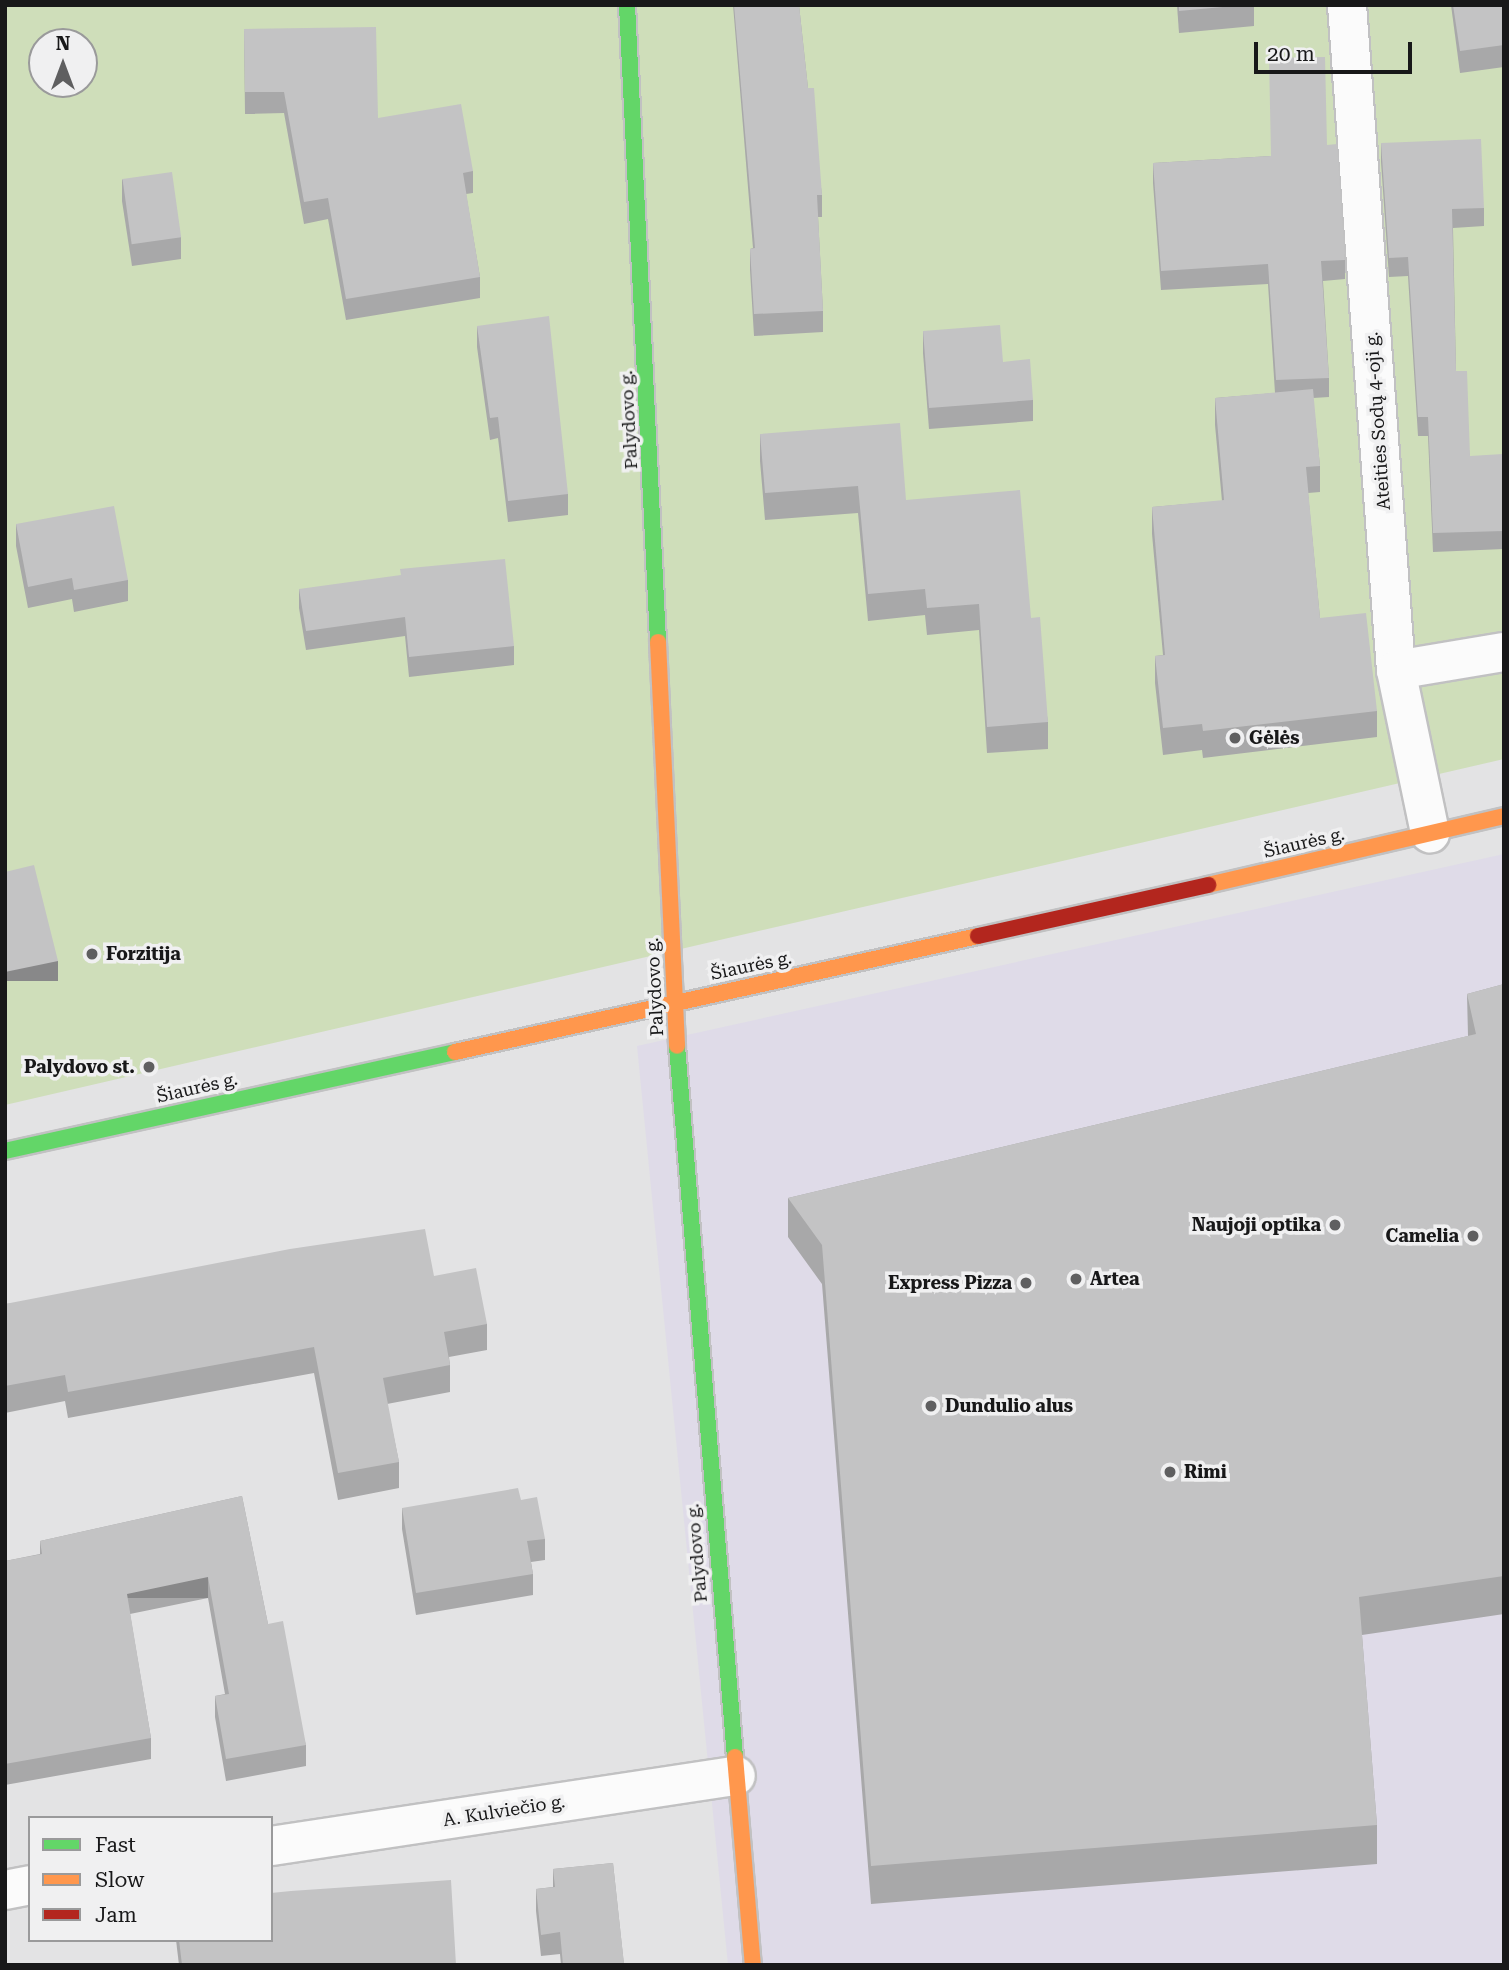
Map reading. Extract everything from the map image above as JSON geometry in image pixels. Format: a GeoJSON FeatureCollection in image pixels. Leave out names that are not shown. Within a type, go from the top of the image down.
{"type":"FeatureCollection","features":[{"type":"Feature","properties":{"kind":"street","name":"Palydovo g."},"geometry":{"type":"LineString","coordinates":[[627,5],[682,1151],[753,1965]]}},
{"type":"Feature","properties":{"kind":"street","name":"Ateities Sodų 4-oji g."},"geometry":{"type":"LineString","coordinates":[[1347,5],[1396,670],[1430,833]]}},
{"type":"Feature","properties":{"kind":"street"},"geometry":{"type":"LineString","coordinates":[[1396,670],[1504,652]]}},
{"type":"Feature","properties":{"kind":"street","name":"Šiaurės g."},"geometry":{"type":"LineString","coordinates":[[5,1151],[1504,816]]}},
{"type":"Feature","properties":{"kind":"street","name":"A. Kulviečio g."},"geometry":{"type":"LineString","coordinates":[[273,1846],[736,1776]]}},
{"type":"Feature","properties":{"kind":"street"},"geometry":{"type":"LineString","coordinates":[[5,1890],[28,1885]]}},
{"type":"Feature","properties":{"kind":"shaded area"},"geometry":{"type":"Polygon","coordinates":[[[1504,854],[1504,1965],[728,1965],[637,1046],[1504,854]]]}},
{"type":"Feature","properties":{"kind":"green space"},"geometry":{"type":"Polygon","coordinates":[[[5,5],[1504,5],[1504,759],[5,1105],[5,5]]]}},
{"type":"Feature","properties":{"kind":"building"},"geometry":{"type":"Polygon","coordinates":[[[734,5],[799,5],[808,88],[814,88],[822,195],[817,195],[823,311],[754,314],[750,249],[755,248],[734,5]]]}},
{"type":"Feature","properties":{"kind":"building"},"geometry":{"type":"Polygon","coordinates":[[[1179,5],[1245,5],[1179,11],[1179,5]]]}},
{"type":"Feature","properties":{"kind":"building"},"geometry":{"type":"Polygon","coordinates":[[[1453,5],[1503,5],[1504,45],[1460,51],[1453,5]]]}},
{"type":"Feature","properties":{"kind":"building"},"geometry":{"type":"Polygon","coordinates":[[[376,27],[378,118],[461,104],[473,171],[463,173],[480,277],[346,299],[328,198],[304,202],[284,92],[245,92],[244,29],[376,27]]]}},
{"type":"Feature","properties":{"kind":"building"},"geometry":{"type":"Polygon","coordinates":[[[1325,57],[1327,145],[1337,144],[1345,260],[1321,261],[1329,378],[1276,380],[1268,264],[1161,271],[1153,163],[1271,156],[1269,58],[1325,57]]]}},
{"type":"Feature","properties":{"kind":"building"},"geometry":{"type":"Polygon","coordinates":[[[1481,139],[1484,208],[1452,209],[1456,371],[1467,371],[1470,456],[1503,454],[1504,531],[1433,533],[1428,417],[1418,417],[1408,257],[1389,258],[1381,143],[1481,139]]]}},
{"type":"Feature","properties":{"kind":"building"},"geometry":{"type":"Polygon","coordinates":[[[172,172],[181,237],[132,244],[122,179],[172,172]]]}},
{"type":"Feature","properties":{"kind":"building"},"geometry":{"type":"Polygon","coordinates":[[[549,316],[568,494],[508,501],[498,417],[490,418],[477,326],[549,316]]]}},
{"type":"Feature","properties":{"kind":"building"},"geometry":{"type":"Polygon","coordinates":[[[1000,325],[1003,362],[1030,359],[1033,400],[929,408],[923,331],[1000,325]]]}},
{"type":"Feature","properties":{"kind":"building"},"geometry":{"type":"Polygon","coordinates":[[[1313,389],[1320,466],[1306,467],[1320,618],[1366,613],[1377,711],[1203,731],[1202,724],[1163,728],[1155,656],[1165,655],[1152,507],[1224,500],[1215,398],[1313,389]]]}},
{"type":"Feature","properties":{"kind":"building"},"geometry":{"type":"Polygon","coordinates":[[[900,423],[906,500],[1020,490],[1031,618],[1040,617],[1048,722],[987,727],[979,604],[927,608],[925,589],[868,594],[858,486],[765,493],[760,434],[900,423]]]}},
{"type":"Feature","properties":{"kind":"building"},"geometry":{"type":"Polygon","coordinates":[[[114,506],[128,580],[74,590],[72,578],[28,587],[16,524],[114,506]]]}},
{"type":"Feature","properties":{"kind":"building"},"geometry":{"type":"Polygon","coordinates":[[[505,559],[514,646],[409,657],[405,617],[306,631],[299,589],[401,575],[400,569],[505,559]]]}},
{"type":"Feature","properties":{"kind":"building"},"geometry":{"type":"Polygon","coordinates":[[[34,865],[58,961],[5,972],[5,872],[34,865]]]}},
{"type":"Feature","properties":{"kind":"building","name":"Rimi"},"geometry":{"type":"Polygon","coordinates":[[[1504,984],[1504,1576],[1359,1597],[1377,1825],[871,1866],[822,1245],[788,1198],[1476,1034],[1467,994],[1504,984]]]}},
{"type":"Feature","properties":{"kind":"building"},"geometry":{"type":"Polygon","coordinates":[[[425,1229],[434,1276],[476,1268],[487,1324],[444,1332],[450,1365],[383,1378],[399,1462],[338,1473],[314,1347],[68,1392],[65,1375],[5,1386],[5,1304],[290,1249],[425,1229]]]}},
{"type":"Feature","properties":{"kind":"building"},"geometry":{"type":"Polygon","coordinates":[[[518,1488],[521,1500],[537,1497],[545,1539],[527,1541],[533,1574],[416,1593],[402,1508],[518,1488]]]}},
{"type":"Feature","properties":{"kind":"building"},"geometry":{"type":"Polygon","coordinates":[[[242,1496],[268,1624],[283,1621],[306,1745],[226,1759],[215,1696],[229,1694],[208,1577],[127,1594],[151,1738],[5,1764],[5,1561],[42,1554],[40,1541],[242,1496]]]}},
{"type":"Feature","properties":{"kind":"building"},"geometry":{"type":"Polygon","coordinates":[[[613,1863],[624,1964],[563,1965],[560,1932],[541,1935],[536,1889],[555,1887],[553,1869],[613,1863]]]}},
{"type":"Feature","properties":{"kind":"building"},"geometry":{"type":"Polygon","coordinates":[[[451,1880],[456,1965],[182,1965],[179,1942],[273,1942],[273,1893],[451,1880]]]}},
{"type":"Feature","properties":{"kind":"traffic: fast"},"geometry":{"type":"LineString","coordinates":[[627,5],[658,642]]}},
{"type":"Feature","properties":{"kind":"traffic: fast"},"geometry":{"type":"LineString","coordinates":[[677,1046],[735,1757]]}},
{"type":"Feature","properties":{"kind":"traffic: fast"},"geometry":{"type":"LineString","coordinates":[[5,1151],[455,1052]]}},
{"type":"Feature","properties":{"kind":"traffic: slow"},"geometry":{"type":"LineString","coordinates":[[658,642],[677,1046]]}},
{"type":"Feature","properties":{"kind":"traffic: slow"},"geometry":{"type":"LineString","coordinates":[[1208,885],[1504,816]]}},
{"type":"Feature","properties":{"kind":"traffic: slow"},"geometry":{"type":"LineString","coordinates":[[455,1052],[978,936]]}},
{"type":"Feature","properties":{"kind":"traffic: slow"},"geometry":{"type":"LineString","coordinates":[[735,1757],[753,1965]]}},
{"type":"Feature","properties":{"kind":"traffic: jam"},"geometry":{"type":"LineString","coordinates":[[978,936],[1208,885]]}},
{"type":"Feature","properties":{"kind":"place","name":"Gėlės"},"geometry":{"type":"Point","coordinates":[1235,738]}},
{"type":"Feature","properties":{"kind":"place","name":"Forzitija"},"geometry":{"type":"Point","coordinates":[92,954]}},
{"type":"Feature","properties":{"kind":"place","name":"Palydovo st."},"geometry":{"type":"Point","coordinates":[149,1067]}},
{"type":"Feature","properties":{"kind":"place","name":"Naujoji optika"},"geometry":{"type":"Point","coordinates":[1335,1225]}},
{"type":"Feature","properties":{"kind":"place","name":"Camelia"},"geometry":{"type":"Point","coordinates":[1473,1236]}},
{"type":"Feature","properties":{"kind":"place","name":"Artea"},"geometry":{"type":"Point","coordinates":[1076,1279]}},
{"type":"Feature","properties":{"kind":"place","name":"Express Pizza"},"geometry":{"type":"Point","coordinates":[1026,1283]}},
{"type":"Feature","properties":{"kind":"place","name":"Dundulio alus"},"geometry":{"type":"Point","coordinates":[931,1406]}},
{"type":"Feature","properties":{"kind":"place","name":"Rimi"},"geometry":{"type":"Point","coordinates":[1170,1472]}}]}
